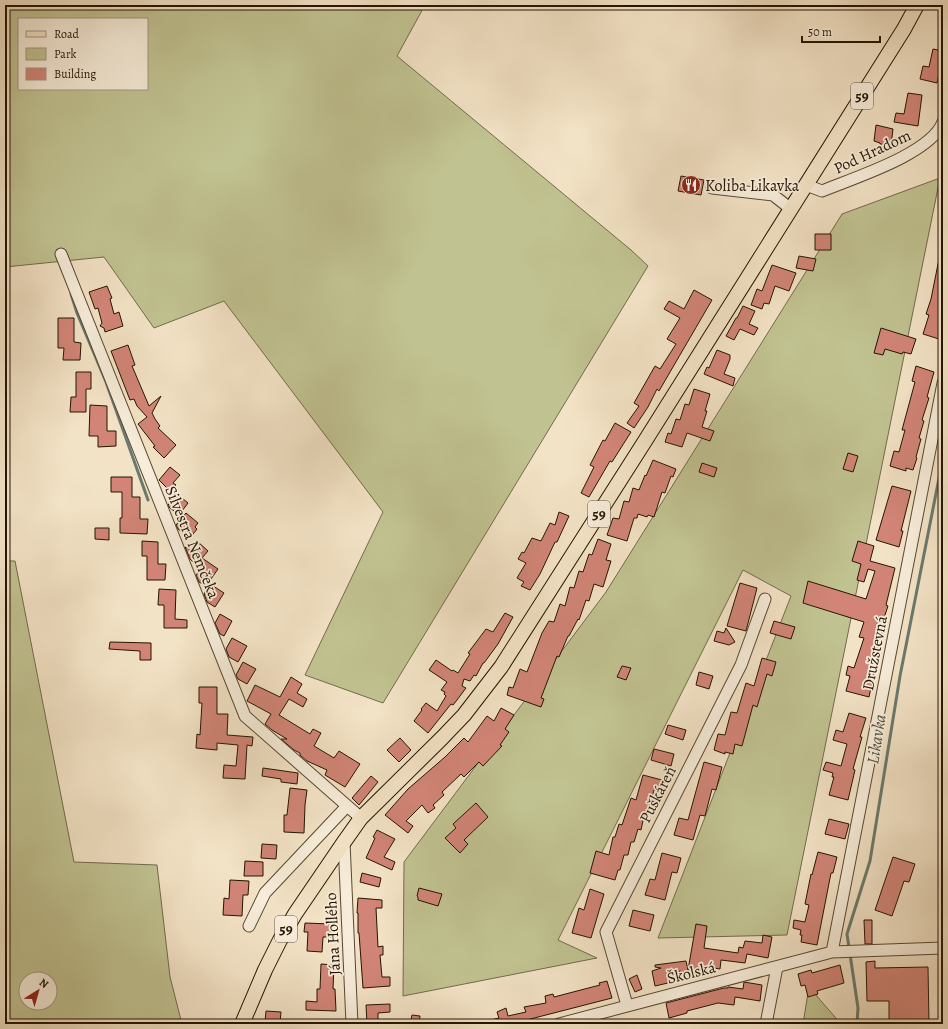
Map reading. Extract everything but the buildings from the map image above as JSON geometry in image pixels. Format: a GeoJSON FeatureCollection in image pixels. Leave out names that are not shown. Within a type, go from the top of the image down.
{"type":"FeatureCollection","features":[{"type":"Feature","properties":{"kind":"main road","name":"59"},"geometry":{"type":"LineString","coordinates":[[242,1024],[265,970],[284,933],[324,868],[361,818],[464,715],[493,677],[791,210],[904,29],[917,5]]}},
{"type":"Feature","properties":{"kind":"street","name":"Pod Hradom"},"geometry":{"type":"LineString","coordinates":[[806,185],[822,191],[902,158],[920,148],[942,127]]}},
{"type":"Feature","properties":{"kind":"street"},"geometry":{"type":"LineString","coordinates":[[712,188],[773,195],[791,210]]}},
{"type":"Feature","properties":{"kind":"street","name":"Silvestra Nemčeka"},"geometry":{"type":"LineString","coordinates":[[60,254],[245,716],[361,818]]}},
{"type":"Feature","properties":{"kind":"street","name":"Družstevná"},"geometry":{"type":"LineString","coordinates":[[832,952],[943,383]]}},
{"type":"Feature","properties":{"kind":"street","name":"Puškáreň"},"geometry":{"type":"LineString","coordinates":[[627,1005],[606,932],[741,664],[765,599]]}},
{"type":"Feature","properties":{"kind":"street"},"geometry":{"type":"LineString","coordinates":[[249,926],[265,893],[347,806]]}},
{"type":"Feature","properties":{"kind":"street","name":"Jána Hollého"},"geometry":{"type":"LineString","coordinates":[[344,842],[352,1024]]}},
{"type":"Feature","properties":{"kind":"street","name":"Školská"},"geometry":{"type":"LineString","coordinates":[[559,1024],[832,952],[943,948]]}},
{"type":"Feature","properties":{"kind":"street"},"geometry":{"type":"LineString","coordinates":[[766,1024],[777,967]]}},
{"type":"Feature","properties":{"kind":"green space"},"geometry":{"type":"Polygon","coordinates":[[[5,5],[425,5],[397,56],[631,250],[648,266],[383,703],[305,675],[383,512],[224,301],[154,328],[104,257],[5,267],[5,5]]]}},
{"type":"Feature","properties":{"kind":"green space"},"geometry":{"type":"Polygon","coordinates":[[[940,178],[787,935],[658,938],[791,596],[743,570],[558,940],[597,958],[403,996],[404,862],[606,592],[842,214],[940,178]]]}},
{"type":"Feature","properties":{"kind":"green space"},"geometry":{"type":"Polygon","coordinates":[[[5,561],[15,561],[74,862],[157,865],[170,977],[182,1024],[5,1024],[5,561]]]}},
{"type":"Feature","properties":{"kind":"green space"},"geometry":{"type":"Polygon","coordinates":[[[809,987],[841,1024],[803,1024],[809,987]]]}},
{"type":"Feature","properties":{"kind":"waterway"},"geometry":{"type":"LineString","coordinates":[[71,294],[77,313],[106,382],[148,500]]}},
{"type":"Feature","properties":{"kind":"waterway","name":"Likavka"},"geometry":{"type":"LineString","coordinates":[[857,1024],[858,1008],[847,934],[870,861],[900,676],[943,458]]}},
{"type":"Feature","properties":{"kind":"place","name":"Koliba Likavka"},"geometry":{"type":"Point","coordinates":[691,185]}}]}
